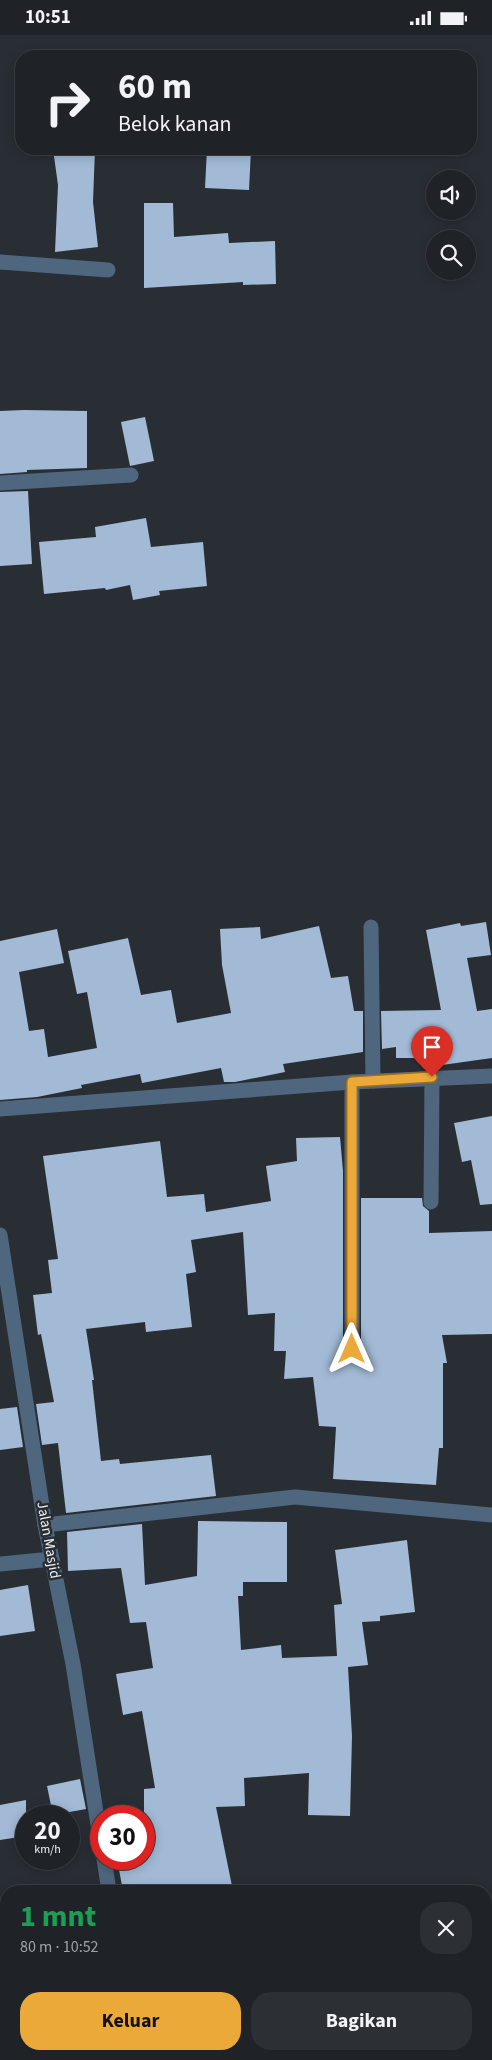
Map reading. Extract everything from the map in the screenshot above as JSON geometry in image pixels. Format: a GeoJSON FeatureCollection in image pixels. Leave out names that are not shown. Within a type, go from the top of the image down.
{"type":"FeatureCollection","features":[{"type":"Feature","properties":{"kind":"street"},"geometry":{"type":"LineString","coordinates":[[0,262],[108,270]]}},
{"type":"Feature","properties":{"kind":"street"},"geometry":{"type":"LineString","coordinates":[[0,483],[131,475]]}},
{"type":"Feature","properties":{"kind":"street"},"geometry":{"type":"LineString","coordinates":[[371,927],[373,1081]]}},
{"type":"Feature","properties":{"kind":"street"},"geometry":{"type":"LineString","coordinates":[[0,1109],[352,1082],[432,1077],[492,1076]]}},
{"type":"Feature","properties":{"kind":"street"},"geometry":{"type":"LineString","coordinates":[[431,1202],[432,1077]]}},
{"type":"Feature","properties":{"kind":"street"},"geometry":{"type":"LineString","coordinates":[[352,1082],[352,1349]]}},
{"type":"Feature","properties":{"kind":"street","name":"Jalan Masjid"},"geometry":{"type":"LineString","coordinates":[[0,1235],[45,1525],[73,1664],[95,1805]]}},
{"type":"Feature","properties":{"kind":"street"},"geometry":{"type":"LineString","coordinates":[[45,1525],[295,1497],[492,1515]]}},
{"type":"Feature","properties":{"kind":"street"},"geometry":{"type":"LineString","coordinates":[[0,1564],[52,1559]]}},
{"type":"Feature","properties":{"kind":"street"},"geometry":{"type":"LineString","coordinates":[[106,1870],[108,1885]]}},
{"type":"Feature","properties":{"kind":"building"},"geometry":{"type":"Polygon","coordinates":[[[54,155],[95,155],[93,202],[98,247],[55,252],[58,185],[54,155]]]}},
{"type":"Feature","properties":{"kind":"building"},"geometry":{"type":"Polygon","coordinates":[[[207,155],[251,155],[249,190],[205,188],[207,155]]]}},
{"type":"Feature","properties":{"kind":"building"},"geometry":{"type":"Polygon","coordinates":[[[144,203],[173,203],[174,237],[228,233],[229,243],[275,241],[276,284],[243,285],[243,282],[144,288],[144,203]]]}},
{"type":"Feature","properties":{"kind":"building"},"geometry":{"type":"Polygon","coordinates":[[[0,411],[87,411],[87,468],[27,470],[27,472],[0,474],[0,411]]]}},
{"type":"Feature","properties":{"kind":"building"},"geometry":{"type":"Polygon","coordinates":[[[145,417],[154,461],[130,466],[121,422],[145,417]]]}},
{"type":"Feature","properties":{"kind":"building"},"geometry":{"type":"Polygon","coordinates":[[[28,491],[32,564],[0,566],[0,492],[28,491]]]}},
{"type":"Feature","properties":{"kind":"building"},"geometry":{"type":"Polygon","coordinates":[[[146,518],[151,547],[203,542],[207,586],[159,591],[160,595],[133,600],[130,585],[106,590],[105,588],[44,594],[39,542],[96,537],[95,527],[146,518]]]}},
{"type":"Feature","properties":{"kind":"building"},"geometry":{"type":"Polygon","coordinates":[[[486,922],[491,955],[467,958],[477,1011],[492,1009],[492,1058],[442,1065],[442,1058],[396,1058],[396,1047],[382,1049],[381,1011],[441,1010],[426,930],[460,923],[461,926],[486,922]]]}},
{"type":"Feature","properties":{"kind":"building"},"geometry":{"type":"Polygon","coordinates":[[[319,926],[331,978],[348,976],[354,1011],[363,1011],[363,1052],[283,1064],[285,1072],[235,1082],[224,1082],[221,1068],[142,1083],[140,1074],[81,1085],[82,1088],[37,1097],[0,1100],[0,941],[57,929],[64,963],[19,972],[29,1031],[44,1029],[48,1057],[97,1048],[87,992],[77,994],[68,951],[128,938],[141,995],[171,990],[177,1023],[231,1013],[222,965],[220,929],[260,927],[261,939],[319,926]]]}},
{"type":"Feature","properties":{"kind":"building"},"geometry":{"type":"Polygon","coordinates":[[[492,1116],[492,1204],[480,1205],[471,1160],[462,1162],[454,1123],[492,1116]]]}},
{"type":"Feature","properties":{"kind":"building"},"geometry":{"type":"Polygon","coordinates":[[[340,1137],[343,1171],[343,1349],[347,1357],[356,1357],[361,1349],[361,1198],[422,1198],[423,1206],[429,1211],[429,1233],[492,1231],[492,1334],[442,1335],[447,1363],[443,1363],[443,1448],[439,1448],[436,1485],[333,1479],[336,1427],[319,1426],[313,1377],[284,1379],[286,1351],[274,1351],[275,1313],[248,1315],[243,1232],[191,1240],[196,1272],[186,1274],[192,1327],[146,1332],[145,1322],[86,1329],[94,1380],[92,1380],[101,1461],[119,1459],[120,1464],[211,1455],[216,1496],[66,1513],[58,1443],[42,1445],[36,1404],[54,1402],[41,1334],[38,1335],[33,1295],[52,1293],[48,1260],[58,1259],[43,1156],[160,1141],[167,1197],[204,1194],[206,1212],[271,1201],[266,1166],[297,1161],[296,1138],[340,1137]]]}},
{"type":"Feature","properties":{"kind":"building"},"geometry":{"type":"Polygon","coordinates":[[[17,1407],[23,1447],[0,1450],[0,1409],[17,1407]]]}},
{"type":"Feature","properties":{"kind":"building"},"geometry":{"type":"Polygon","coordinates":[[[198,1521],[287,1522],[287,1582],[243,1582],[243,1596],[238,1596],[241,1650],[281,1645],[282,1658],[337,1656],[334,1605],[342,1604],[335,1550],[407,1540],[415,1612],[380,1616],[380,1621],[362,1622],[368,1665],[348,1667],[352,1736],[350,1816],[308,1815],[309,1773],[244,1778],[245,1806],[216,1807],[232,1885],[122,1885],[119,1870],[155,1870],[155,1805],[144,1805],[144,1789],[155,1788],[142,1711],[123,1715],[116,1674],[153,1668],[146,1622],[130,1623],[121,1568],[68,1571],[67,1532],[142,1524],[145,1585],[197,1576],[198,1521]]]}},
{"type":"Feature","properties":{"kind":"building"},"geometry":{"type":"Polygon","coordinates":[[[28,1585],[35,1631],[0,1636],[0,1590],[28,1585]]]}},
{"type":"Feature","properties":{"kind":"building"},"geometry":{"type":"Polygon","coordinates":[[[80,1779],[86,1809],[80,1810],[80,1805],[51,1805],[47,1786],[80,1779]]]}},
{"type":"Feature","properties":{"kind":"building"},"geometry":{"type":"Polygon","coordinates":[[[26,1800],[26,1805],[15,1805],[15,1838],[0,1840],[0,1805],[26,1800]]]}},
{"type":"Feature","properties":{"kind":"route"},"geometry":{"type":"LineString","coordinates":[[352,1349],[352,1082],[432,1077]]}}]}
